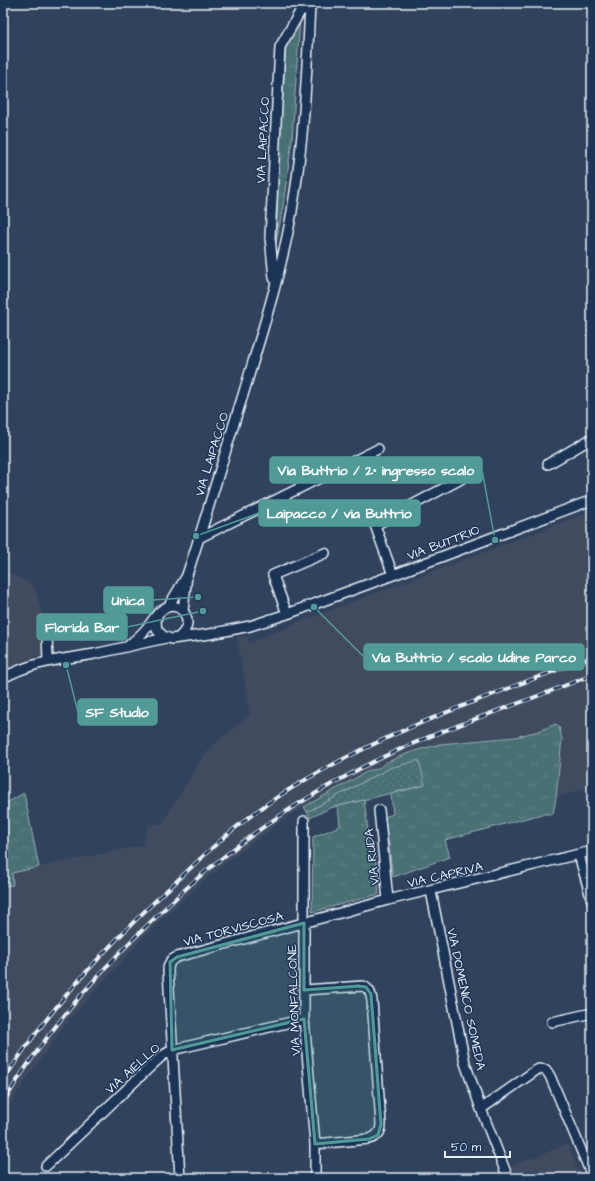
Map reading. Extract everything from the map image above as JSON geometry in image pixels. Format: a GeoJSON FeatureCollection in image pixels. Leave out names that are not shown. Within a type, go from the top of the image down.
{"type":"FeatureCollection","features":[{"type":"Feature","properties":{"kind":"street","name":"VIA LAIPACCO"},"geometry":{"type":"LineString","coordinates":[[183,611],[188,574],[265,321],[275,286],[286,242],[298,175],[303,126],[310,6],[301,10],[280,47],[270,237],[275,286]]}},
{"type":"Feature","properties":{"kind":"street"},"geometry":{"type":"LineString","coordinates":[[548,464],[591,440],[592,443]]}},
{"type":"Feature","properties":{"kind":"street"},"geometry":{"type":"LineString","coordinates":[[199,538],[378,449]]}},
{"type":"Feature","properties":{"kind":"street"},"geometry":{"type":"LineString","coordinates":[[393,575],[375,525],[462,480]]}},
{"type":"Feature","properties":{"kind":"street","name":"VIA BUTTRIO"},"geometry":{"type":"LineString","coordinates":[[3,678],[22,668],[48,661],[95,654],[166,638],[170,639],[206,635],[250,626],[393,575],[592,500]]}},
{"type":"Feature","properties":{"kind":"street"},"geometry":{"type":"LineString","coordinates":[[287,614],[273,575],[325,553]]}},
{"type":"Feature","properties":{"kind":"street","name":"VIA LAIPACCO"},"geometry":{"type":"LineString","coordinates":[[168,607],[188,574]]}},
{"type":"Feature","properties":{"kind":"street"},"geometry":{"type":"LineString","coordinates":[[168,607],[176,607],[183,611],[186,615],[188,624],[185,631],[179,637]]}},
{"type":"Feature","properties":{"kind":"street","name":"VIA BUTTRIO"},"geometry":{"type":"LineString","coordinates":[[127,646],[137,638],[163,610],[168,607]]}},
{"type":"Feature","properties":{"kind":"street"},"geometry":{"type":"LineString","coordinates":[[157,616],[157,630],[166,638]]}},
{"type":"Feature","properties":{"kind":"street"},"geometry":{"type":"LineString","coordinates":[[188,624],[197,631],[206,635]]}},
{"type":"Feature","properties":{"kind":"street"},"geometry":{"type":"LineString","coordinates":[[47,635],[48,661]]}},
{"type":"Feature","properties":{"kind":"street","name":"VIA RUDA"},"geometry":{"type":"LineString","coordinates":[[379,810],[388,900]]}},
{"type":"Feature","properties":{"kind":"street","name":"VIA MONFALCONE"},"geometry":{"type":"LineString","coordinates":[[304,821],[304,1019],[315,1144],[315,1178]]}},
{"type":"Feature","properties":{"kind":"street","name":"VIA CAPRIVA"},"geometry":{"type":"LineString","coordinates":[[304,923],[388,900],[431,891],[592,851]]}},
{"type":"Feature","properties":{"kind":"street"},"geometry":{"type":"LineString","coordinates":[[579,855],[592,901]]}},
{"type":"Feature","properties":{"kind":"street","name":"VIA DOMENICO SOMEDA"},"geometry":{"type":"LineString","coordinates":[[431,891],[466,1063],[481,1109],[508,1178]]}},
{"type":"Feature","properties":{"kind":"street","name":"VIA TORVISCOSA"},"geometry":{"type":"LineString","coordinates":[[172,1050],[168,971],[170,962],[177,957],[304,923]]}},
{"type":"Feature","properties":{"kind":"street"},"geometry":{"type":"LineString","coordinates":[[304,990],[363,986],[369,989],[373,1009],[381,1124],[380,1132],[376,1137],[369,1139],[315,1144]]}},
{"type":"Feature","properties":{"kind":"street"},"geometry":{"type":"LineString","coordinates":[[552,1022],[592,1014]]}},
{"type":"Feature","properties":{"kind":"street","name":"VIA AIELLO"},"geometry":{"type":"LineString","coordinates":[[46,1166],[150,1067],[162,1056],[172,1050],[304,1019]]}},
{"type":"Feature","properties":{"kind":"street"},"geometry":{"type":"LineString","coordinates":[[172,1050],[180,1178]]}},
{"type":"Feature","properties":{"kind":"street"},"geometry":{"type":"LineString","coordinates":[[481,1109],[535,1071],[539,1069],[546,1070],[550,1076],[592,1176]]}},
{"type":"Feature","properties":{"kind":"highlighted area"},"geometry":{"type":"Polygon","coordinates":[[[304,923],[304,990],[359,986],[366,987],[371,994],[381,1124],[378,1135],[369,1139],[315,1144],[304,1019],[172,1050],[170,962],[177,957],[304,923]]]}},
{"type":"Feature","properties":{"kind":"shaded area"},"geometry":{"type":"Polygon","coordinates":[[[592,511],[592,786],[556,798],[562,739],[556,724],[539,731],[515,737],[480,739],[385,763],[382,766],[372,771],[370,770],[329,792],[290,815],[220,867],[165,916],[140,941],[68,1021],[17,1093],[3,1116],[3,886],[13,885],[11,873],[142,845],[149,823],[153,825],[162,824],[199,762],[213,745],[250,714],[237,637],[247,636],[249,643],[297,623],[592,511]]]}},
{"type":"Feature","properties":{"kind":"shaded area"},"geometry":{"type":"Polygon","coordinates":[[[3,570],[32,584],[34,587],[42,614],[45,655],[36,657],[3,672],[3,570]]]}},
{"type":"Feature","properties":{"kind":"shaded area"},"geometry":{"type":"Polygon","coordinates":[[[568,1144],[581,1178],[514,1178],[509,1167],[568,1144]]]}},
{"type":"Feature","properties":{"kind":"green space"},"geometry":{"type":"Polygon","coordinates":[[[300,19],[292,139],[276,244],[280,137],[286,47],[300,19]]]}},
{"type":"Feature","properties":{"kind":"green space"},"geometry":{"type":"Polygon","coordinates":[[[556,724],[559,727],[562,739],[553,814],[542,814],[445,840],[450,857],[393,877],[385,817],[393,814],[391,794],[425,785],[390,768],[307,812],[304,807],[370,770],[376,769],[385,763],[411,752],[440,744],[515,737],[539,731],[556,724]]]}},
{"type":"Feature","properties":{"kind":"green space"},"geometry":{"type":"Polygon","coordinates":[[[419,760],[425,785],[330,808],[310,818],[307,812],[390,768],[419,760]]]}},
{"type":"Feature","properties":{"kind":"green space"},"geometry":{"type":"Polygon","coordinates":[[[24,793],[39,867],[12,873],[13,885],[3,886],[3,805],[24,793]]]}},
{"type":"Feature","properties":{"kind":"green space"},"geometry":{"type":"Polygon","coordinates":[[[364,800],[370,845],[374,844],[379,894],[312,912],[313,837],[340,826],[338,806],[364,800]]]}},
{"type":"Feature","properties":{"kind":"railway"},"geometry":{"type":"LineString","coordinates":[[3,1081],[41,1026],[107,949],[130,925],[210,850],[234,829],[262,808],[295,786],[330,766],[403,731],[478,700],[592,657]]}},
{"type":"Feature","properties":{"kind":"railway"},"geometry":{"type":"LineString","coordinates":[[3,1103],[36,1052],[93,981],[135,937],[193,882],[248,838],[315,794],[369,764],[447,730],[592,675]]}},
{"type":"Feature","properties":{"kind":"place","name":"Laipacco / via Buttrio"},"geometry":{"type":"Point","coordinates":[196,536]}},
{"type":"Feature","properties":{"kind":"place","name":"Via Buttrio / 2° ingresso scalo"},"geometry":{"type":"Point","coordinates":[495,540]}},
{"type":"Feature","properties":{"kind":"place","name":"Unica"},"geometry":{"type":"Point","coordinates":[198,597]}},
{"type":"Feature","properties":{"kind":"place","name":"Via Buttrio / scalo Udine Parco"},"geometry":{"type":"Point","coordinates":[314,607]}},
{"type":"Feature","properties":{"kind":"place","name":"Florida Bar"},"geometry":{"type":"Point","coordinates":[203,611]}},
{"type":"Feature","properties":{"kind":"place","name":"SF Studio"},"geometry":{"type":"Point","coordinates":[66,665]}}]}
